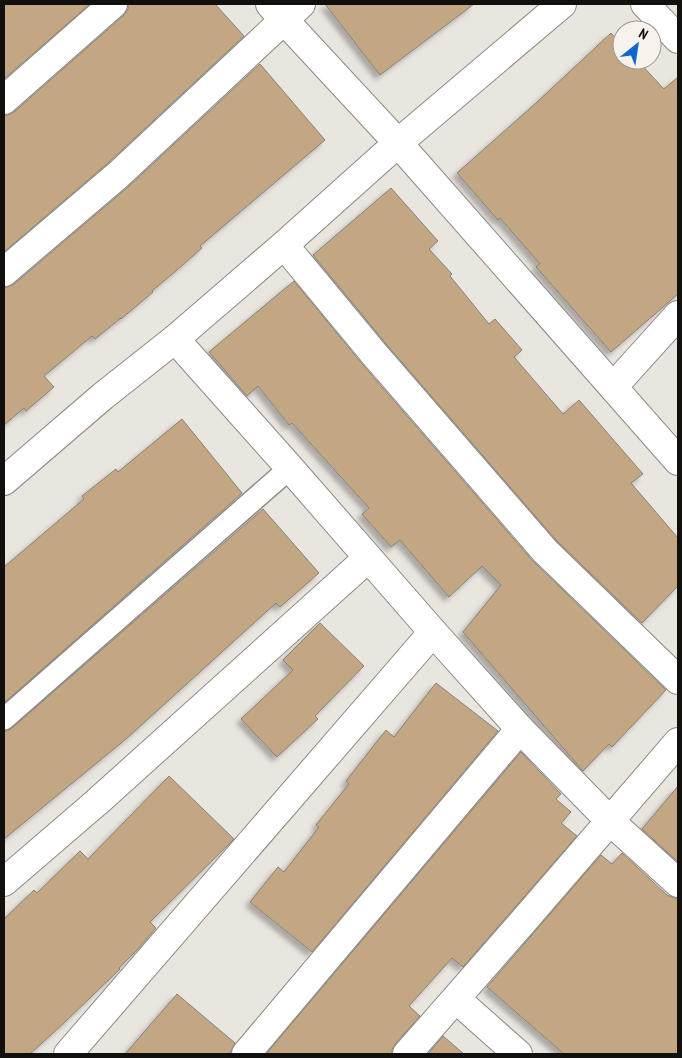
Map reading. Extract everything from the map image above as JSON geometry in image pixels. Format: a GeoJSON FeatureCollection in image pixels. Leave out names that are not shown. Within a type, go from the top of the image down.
{"type":"FeatureCollection","features":[{"type":"Feature","properties":{"kind":"street"},"geometry":{"type":"LineString","coordinates":[[4,100],[113,4]]}},
{"type":"Feature","properties":{"kind":"street"},"geometry":{"type":"LineString","coordinates":[[4,481],[103,396],[175,339],[398,143],[562,4]]}},
{"type":"Feature","properties":{"kind":"street"},"geometry":{"type":"LineString","coordinates":[[644,4],[678,40]]}},
{"type":"Feature","properties":{"kind":"street"},"geometry":{"type":"LineString","coordinates":[[4,272],[118,175],[285,9],[398,143],[678,461]]}},
{"type":"Feature","properties":{"kind":"street"},"geometry":{"type":"LineString","coordinates":[[284,245],[375,355],[545,551],[678,680]]}},
{"type":"Feature","properties":{"kind":"street"},"geometry":{"type":"LineString","coordinates":[[613,387],[678,315]]}},
{"type":"Feature","properties":{"kind":"street"},"geometry":{"type":"LineString","coordinates":[[175,339],[432,632],[520,729],[610,821],[678,883]]}},
{"type":"Feature","properties":{"kind":"street"},"geometry":{"type":"LineString","coordinates":[[4,882],[97,802],[368,558]]}},
{"type":"Feature","properties":{"kind":"street"},"geometry":{"type":"LineString","coordinates":[[68,1054],[432,632]]}},
{"type":"Feature","properties":{"kind":"street"},"geometry":{"type":"LineString","coordinates":[[246,1054],[520,729]]}},
{"type":"Feature","properties":{"kind":"street"},"geometry":{"type":"LineString","coordinates":[[407,1054],[678,742]]}},
{"type":"Feature","properties":{"kind":"street"},"geometry":{"type":"LineString","coordinates":[[456,999],[518,1054]]}},
{"type":"Feature","properties":{"kind":"lane"},"geometry":{"type":"LineString","coordinates":[[4,719],[290,468]]}},
{"type":"Feature","properties":{"kind":"building"},"geometry":{"type":"Polygon","coordinates":[[[4,4],[90,4],[4,79],[4,4]]]}},
{"type":"Feature","properties":{"kind":"building"},"geometry":{"type":"Polygon","coordinates":[[[128,4],[215,4],[244,36],[108,163],[4,252],[4,115],[14,112],[123,16],[128,9],[128,4]]]}},
{"type":"Feature","properties":{"kind":"building"},"geometry":{"type":"Polygon","coordinates":[[[325,4],[474,4],[380,75],[325,4]]]}},
{"type":"Feature","properties":{"kind":"building"},"geometry":{"type":"Polygon","coordinates":[[[611,33],[612,70],[646,70],[664,89],[678,77],[678,294],[611,352],[536,267],[540,264],[457,173],[611,33]]]}},
{"type":"Feature","properties":{"kind":"building"},"geometry":{"type":"Polygon","coordinates":[[[260,64],[325,140],[200,246],[202,248],[121,319],[95,339],[92,336],[44,376],[54,387],[26,411],[24,408],[4,425],[4,287],[14,284],[128,187],[260,64]]]}},
{"type":"Feature","properties":{"kind":"building"},"geometry":{"type":"Polygon","coordinates":[[[391,188],[438,241],[429,249],[452,274],[450,276],[489,324],[495,319],[522,350],[514,357],[563,414],[579,400],[643,474],[631,483],[678,538],[678,586],[642,623],[556,540],[387,345],[313,255],[391,188]]]}},
{"type":"Feature","properties":{"kind":"building"},"geometry":{"type":"Polygon","coordinates":[[[294,281],[363,365],[533,561],[666,690],[612,747],[609,744],[583,771],[463,632],[501,585],[482,566],[449,597],[400,540],[391,547],[362,514],[369,508],[292,423],[289,425],[258,386],[247,396],[209,352],[294,281]]]}},
{"type":"Feature","properties":{"kind":"building"},"geometry":{"type":"Polygon","coordinates":[[[182,419],[242,493],[4,703],[4,567],[84,499],[82,496],[116,469],[118,472],[182,419]]]}},
{"type":"Feature","properties":{"kind":"building"},"geometry":{"type":"Polygon","coordinates":[[[263,509],[319,573],[280,607],[276,603],[126,739],[4,839],[4,731],[12,728],[263,509]]]}},
{"type":"Feature","properties":{"kind":"building"},"geometry":{"type":"Polygon","coordinates":[[[320,623],[364,666],[315,716],[318,719],[277,757],[241,719],[293,670],[283,660],[320,623]]]}},
{"type":"Feature","properties":{"kind":"building"},"geometry":{"type":"Polygon","coordinates":[[[436,683],[498,731],[312,952],[250,902],[278,867],[284,872],[319,827],[316,825],[349,784],[346,781],[386,730],[394,737],[436,683]]]}},
{"type":"Feature","properties":{"kind":"building"},"geometry":{"type":"Polygon","coordinates":[[[521,752],[561,794],[556,799],[571,812],[561,823],[577,836],[463,967],[452,958],[409,1006],[420,1016],[395,1044],[392,1054],[266,1054],[521,752]]]}},
{"type":"Feature","properties":{"kind":"building"},"geometry":{"type":"Polygon","coordinates":[[[169,776],[234,839],[150,922],[156,928],[120,969],[65,1022],[30,1054],[4,1054],[4,919],[34,890],[37,893],[80,851],[88,859],[169,776]]]}},
{"type":"Feature","properties":{"kind":"building"},"geometry":{"type":"Polygon","coordinates":[[[678,786],[678,862],[642,829],[678,786]]]}},
{"type":"Feature","properties":{"kind":"building"},"geometry":{"type":"Polygon","coordinates":[[[622,853],[667,895],[678,898],[678,1054],[564,1054],[487,987],[601,855],[612,864],[622,853]]]}},
{"type":"Feature","properties":{"kind":"building"},"geometry":{"type":"Polygon","coordinates":[[[177,994],[235,1043],[231,1054],[125,1054],[177,994]]]}},
{"type":"Feature","properties":{"kind":"building"},"geometry":{"type":"Polygon","coordinates":[[[443,1036],[464,1054],[428,1054],[443,1036]]]}}]}
